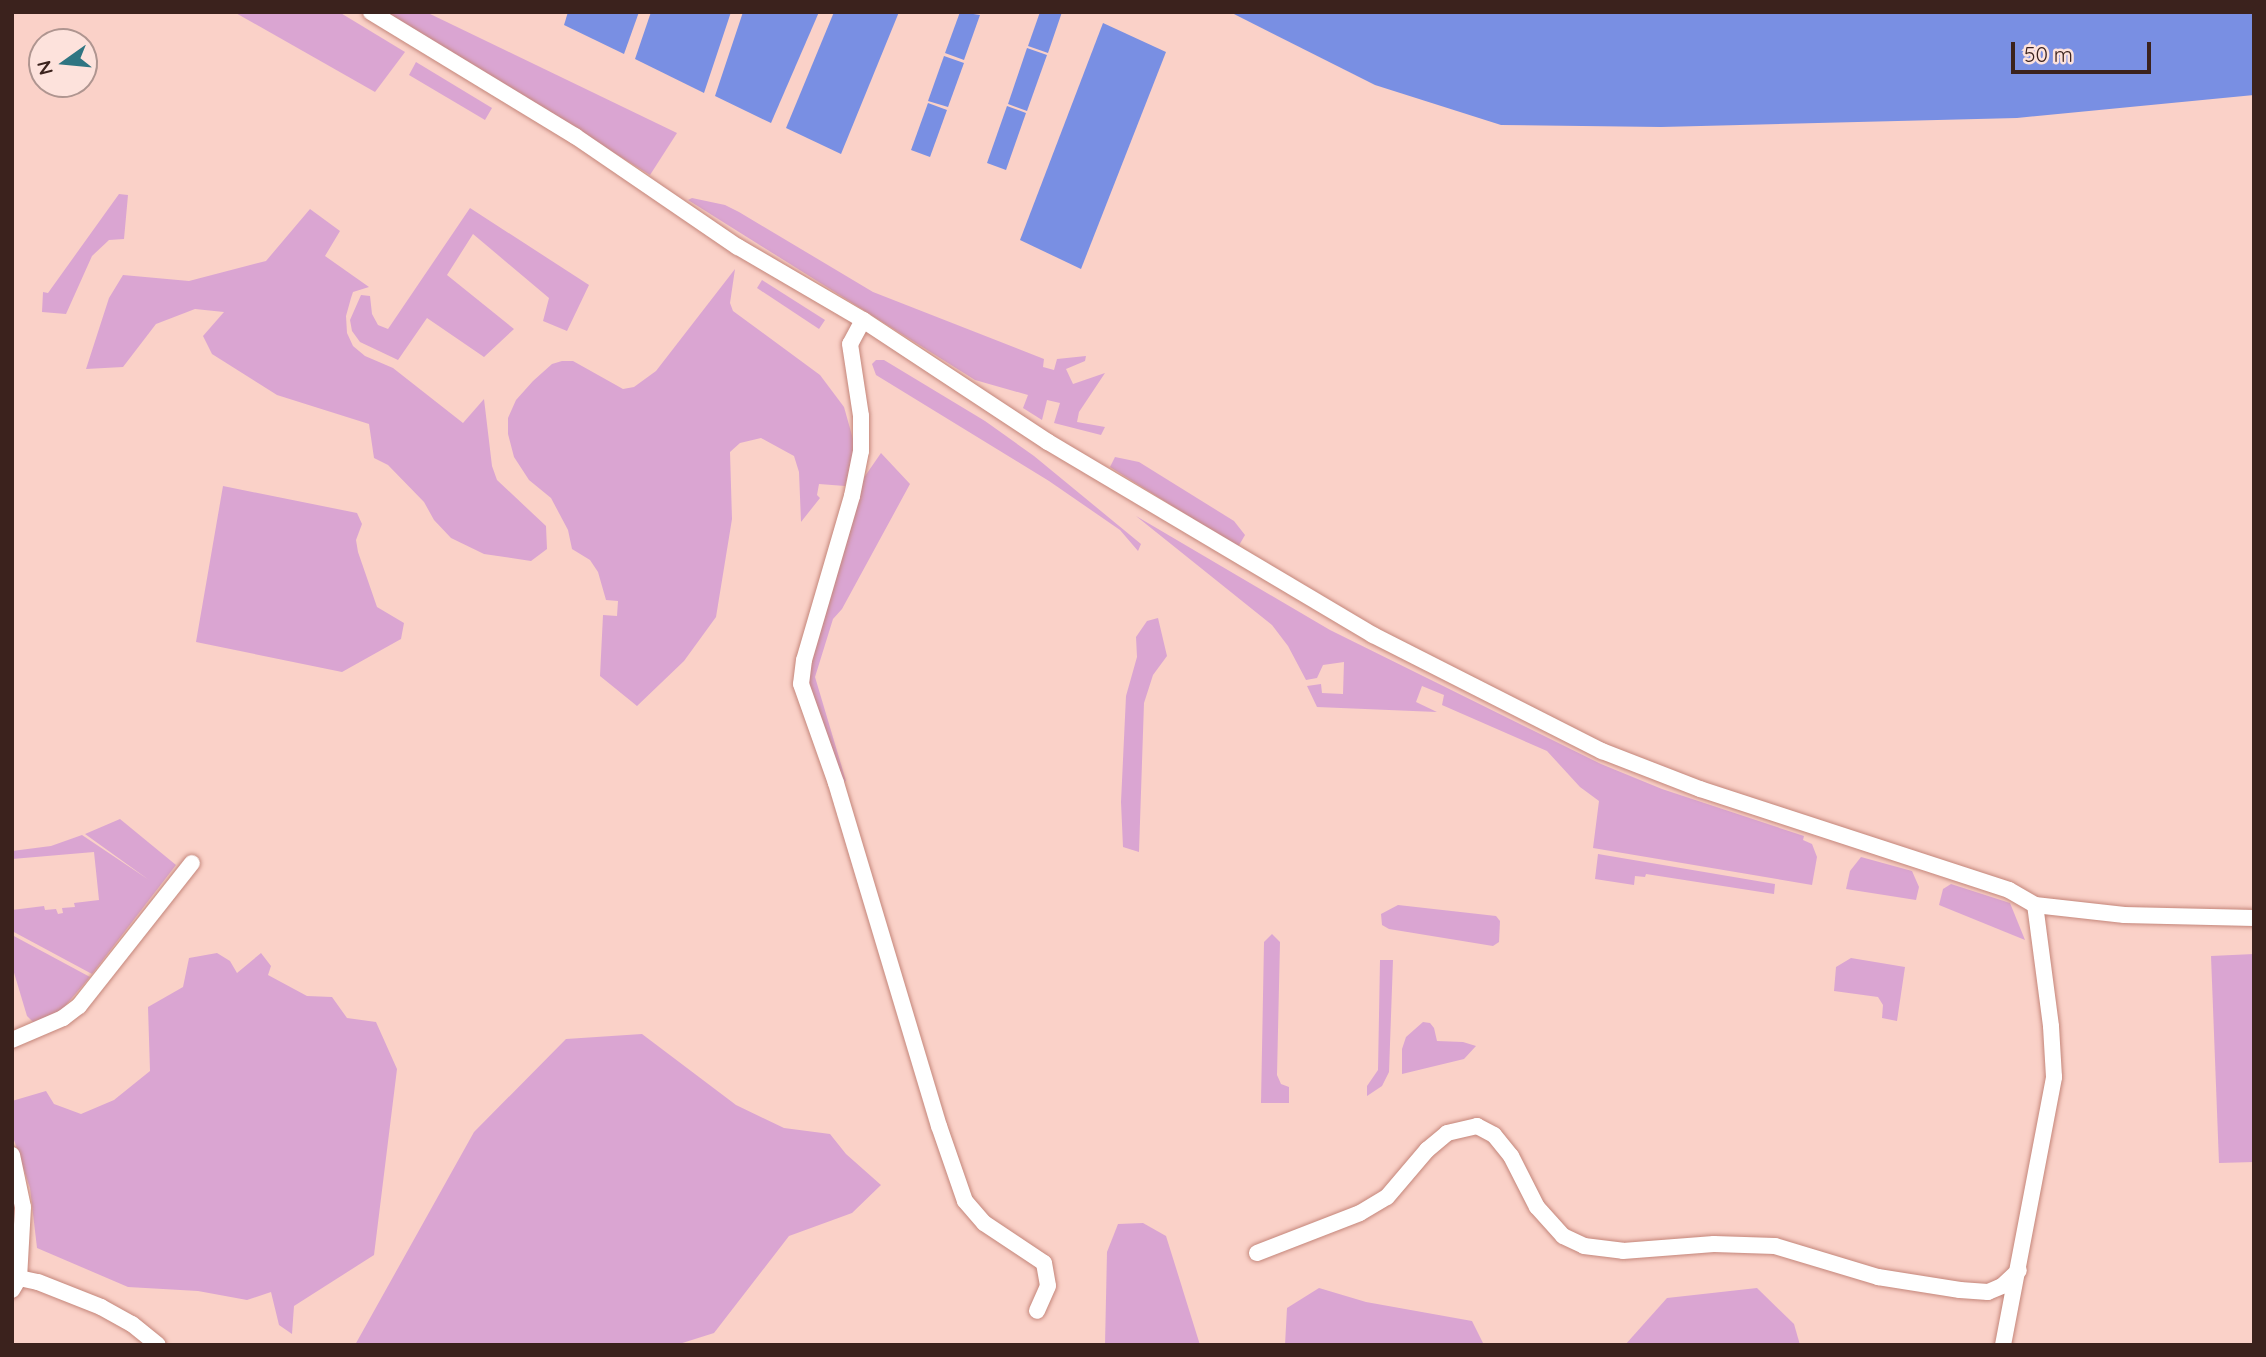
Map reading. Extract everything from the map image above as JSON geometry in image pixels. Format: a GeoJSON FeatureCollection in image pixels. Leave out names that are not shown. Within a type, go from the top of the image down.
{"type":"FeatureCollection","features":[{"type":"Feature","properties":{"kind":"street"},"geometry":{"type":"LineString","coordinates":[[371,12],[575,136],[738,247],[863,320],[1048,442],[1328,610],[1602,751],[1700,789],[2009,890],[2035,905],[2123,915],[2254,918]]}},
{"type":"Feature","properties":{"kind":"street"},"geometry":{"type":"LineString","coordinates":[[863,320],[850,344],[861,416],[861,451],[852,496],[804,660],[801,684],[836,783],[939,1126],[965,1201],[984,1223],[1044,1263],[1048,1286],[1037,1311]]}},
{"type":"Feature","properties":{"kind":"street"},"geometry":{"type":"LineString","coordinates":[[12,1040],[63,1018],[79,1006],[191,863]]}},
{"type":"Feature","properties":{"kind":"street"},"geometry":{"type":"LineString","coordinates":[[2003,1345],[2054,1077],[2051,1026],[2035,905]]}},
{"type":"Feature","properties":{"kind":"street"},"geometry":{"type":"LineString","coordinates":[[1257,1253],[1360,1213],[1387,1197],[1427,1150],[1447,1133],[1477,1126],[1494,1135],[1511,1156],[1537,1207],[1563,1236],[1584,1246],[1623,1251],[1714,1244],[1775,1246],[1878,1277],[1988,1292],[2003,1286],[2019,1270]]}},
{"type":"Feature","properties":{"kind":"street"},"geometry":{"type":"LineString","coordinates":[[12,1155],[23,1207],[16,1284],[38,1282],[101,1307],[132,1324],[158,1345]]}},
{"type":"Feature","properties":{"kind":"shaded area"},"geometry":{"type":"Polygon","coordinates":[[[234,12],[339,12],[405,52],[375,92],[234,12]]]}},
{"type":"Feature","properties":{"kind":"shaded area"},"geometry":{"type":"Polygon","coordinates":[[[386,12],[426,12],[677,133],[650,175],[386,12]]]}},
{"type":"Feature","properties":{"kind":"shaded area"},"geometry":{"type":"Polygon","coordinates":[[[416,62],[492,108],[485,120],[409,75],[416,62]]]}},
{"type":"Feature","properties":{"kind":"shaded area"},"geometry":{"type":"Polygon","coordinates":[[[119,194],[128,195],[124,239],[109,240],[92,256],[66,314],[42,312],[43,292],[48,293],[119,194]]]}},
{"type":"Feature","properties":{"kind":"shaded area"},"geometry":{"type":"Polygon","coordinates":[[[692,198],[725,205],[873,292],[1044,359],[1043,367],[1054,370],[1057,359],[1086,356],[1085,361],[1066,369],[1073,384],[1105,373],[1079,412],[1077,422],[1105,427],[1101,435],[1054,423],[1060,403],[1047,400],[1042,420],[1023,408],[1028,395],[975,380],[688,200],[692,198]]]}},
{"type":"Feature","properties":{"kind":"shaded area"},"geometry":{"type":"Polygon","coordinates":[[[470,208],[589,285],[567,331],[543,321],[549,298],[473,234],[447,275],[514,329],[484,357],[427,318],[398,360],[360,342],[352,331],[350,320],[361,295],[370,296],[372,314],[378,325],[388,329],[470,208]]]}},
{"type":"Feature","properties":{"kind":"shaded area"},"geometry":{"type":"Polygon","coordinates":[[[310,209],[340,231],[325,256],[369,287],[353,292],[346,316],[347,333],[353,346],[365,356],[393,368],[463,423],[484,399],[492,466],[497,480],[546,526],[547,549],[531,561],[484,554],[451,538],[434,520],[424,502],[388,465],[374,458],[369,424],[277,395],[212,354],[203,336],[224,312],[195,309],[156,324],[123,367],[86,369],[109,298],[123,275],[189,281],[266,261],[310,209]]]}},
{"type":"Feature","properties":{"kind":"shaded area"},"geometry":{"type":"Polygon","coordinates":[[[735,269],[730,303],[733,311],[820,375],[844,407],[853,439],[853,460],[845,486],[819,484],[817,495],[820,498],[801,522],[799,472],[794,456],[761,438],[740,443],[730,452],[732,519],[716,617],[684,661],[637,706],[600,676],[603,615],[617,616],[618,601],[606,600],[598,572],[590,560],[572,549],[568,530],[551,498],[529,480],[514,457],[508,434],[508,418],[516,400],[533,381],[552,364],[562,361],[573,361],[623,389],[634,387],[656,371],[735,269]]]}},
{"type":"Feature","properties":{"kind":"shaded area"},"geometry":{"type":"Polygon","coordinates":[[[762,280],[825,320],[819,329],[757,288],[762,280]]]}},
{"type":"Feature","properties":{"kind":"shaded area"},"geometry":{"type":"Polygon","coordinates":[[[876,360],[884,360],[985,421],[1034,456],[1141,544],[1138,551],[1120,530],[1049,481],[876,375],[872,364],[876,360]]]}},
{"type":"Feature","properties":{"kind":"shaded area"},"geometry":{"type":"Polygon","coordinates":[[[881,453],[910,484],[842,609],[833,619],[815,677],[846,781],[842,782],[807,680],[863,479],[881,453]]]}},
{"type":"Feature","properties":{"kind":"shaded area"},"geometry":{"type":"Polygon","coordinates":[[[1115,457],[1139,462],[1234,521],[1245,535],[1238,547],[1110,467],[1115,457]]]}},
{"type":"Feature","properties":{"kind":"shaded area"},"geometry":{"type":"Polygon","coordinates":[[[223,486],[357,513],[362,524],[356,540],[358,552],[377,607],[404,623],[401,639],[342,672],[196,642],[223,486]]]}},
{"type":"Feature","properties":{"kind":"shaded area"},"geometry":{"type":"Polygon","coordinates":[[[1136,516],[1330,630],[1601,764],[1662,789],[1804,836],[1803,840],[1812,844],[1817,857],[1812,885],[1593,848],[1599,801],[1580,787],[1547,751],[1442,705],[1444,695],[1422,686],[1416,702],[1437,712],[1317,707],[1307,686],[1321,684],[1322,693],[1343,694],[1344,662],[1323,665],[1317,678],[1306,680],[1288,646],[1272,625],[1136,516]]]}},
{"type":"Feature","properties":{"kind":"shaded area"},"geometry":{"type":"Polygon","coordinates":[[[1158,618],[1167,656],[1153,675],[1144,703],[1139,852],[1123,847],[1121,802],[1126,696],[1137,657],[1136,637],[1147,621],[1158,618]]]}},
{"type":"Feature","properties":{"kind":"shaded area"},"geometry":{"type":"Polygon","coordinates":[[[120,819],[176,865],[92,974],[12,931],[12,910],[44,906],[45,910],[56,909],[58,914],[63,913],[62,908],[75,907],[74,903],[99,900],[94,852],[12,859],[12,851],[51,846],[82,835],[149,880],[85,834],[120,819]]]}},
{"type":"Feature","properties":{"kind":"shaded area"},"geometry":{"type":"Polygon","coordinates":[[[1598,854],[1775,884],[1774,894],[1646,874],[1645,877],[1635,876],[1634,885],[1595,879],[1598,854]]]}},
{"type":"Feature","properties":{"kind":"shaded area"},"geometry":{"type":"Polygon","coordinates":[[[1861,857],[1912,871],[1919,887],[1916,900],[1846,889],[1850,871],[1861,857]]]}},
{"type":"Feature","properties":{"kind":"shaded area"},"geometry":{"type":"Polygon","coordinates":[[[1951,884],[2010,903],[2025,940],[1939,905],[1943,889],[1951,884]]]}},
{"type":"Feature","properties":{"kind":"shaded area"},"geometry":{"type":"Polygon","coordinates":[[[1398,905],[1496,916],[1500,921],[1499,942],[1493,946],[1389,929],[1382,925],[1381,914],[1398,905]]]}},
{"type":"Feature","properties":{"kind":"shaded area"},"geometry":{"type":"Polygon","coordinates":[[[1272,934],[1280,942],[1277,1075],[1281,1084],[1289,1087],[1289,1103],[1261,1103],[1264,942],[1272,934]]]}},
{"type":"Feature","properties":{"kind":"shaded area"},"geometry":{"type":"Polygon","coordinates":[[[12,935],[90,977],[59,1013],[33,1022],[27,1016],[12,966],[12,935]]]}},
{"type":"Feature","properties":{"kind":"shaded area"},"geometry":{"type":"Polygon","coordinates":[[[217,953],[230,961],[237,973],[261,953],[271,966],[268,975],[307,996],[332,997],[347,1018],[376,1022],[397,1069],[374,1255],[294,1306],[292,1334],[279,1325],[271,1292],[247,1300],[198,1291],[128,1287],[37,1248],[30,1188],[12,1134],[12,1101],[46,1091],[54,1104],[81,1114],[114,1100],[150,1071],[148,1007],[183,987],[189,958],[217,953]]]}},
{"type":"Feature","properties":{"kind":"shaded area"},"geometry":{"type":"Polygon","coordinates":[[[2254,954],[2254,1162],[2219,1163],[2211,956],[2254,954]]]}},
{"type":"Feature","properties":{"kind":"shaded area"},"geometry":{"type":"Polygon","coordinates":[[[1851,958],[1905,967],[1897,1021],[1882,1018],[1883,1005],[1878,997],[1834,991],[1836,967],[1851,958]]]}},
{"type":"Feature","properties":{"kind":"shaded area"},"geometry":{"type":"Polygon","coordinates":[[[1380,960],[1393,960],[1389,1072],[1382,1086],[1367,1096],[1367,1086],[1378,1070],[1380,960]]]}},
{"type":"Feature","properties":{"kind":"shaded area"},"geometry":{"type":"Polygon","coordinates":[[[1423,1022],[1430,1023],[1434,1028],[1437,1041],[1463,1042],[1476,1046],[1464,1059],[1402,1074],[1402,1049],[1406,1037],[1423,1022]]]}},
{"type":"Feature","properties":{"kind":"shaded area"},"geometry":{"type":"Polygon","coordinates":[[[642,1034],[736,1105],[784,1128],[830,1134],[846,1154],[881,1185],[852,1213],[789,1236],[714,1333],[676,1345],[355,1345],[474,1132],[566,1039],[642,1034]]]}},
{"type":"Feature","properties":{"kind":"shaded area"},"geometry":{"type":"Polygon","coordinates":[[[1143,1223],[1166,1236],[1200,1345],[1105,1345],[1107,1252],[1118,1224],[1143,1223]]]}},
{"type":"Feature","properties":{"kind":"shaded area"},"geometry":{"type":"Polygon","coordinates":[[[1319,1288],[1366,1302],[1472,1321],[1484,1345],[1285,1345],[1287,1308],[1319,1288]]]}},
{"type":"Feature","properties":{"kind":"shaded area"},"geometry":{"type":"Polygon","coordinates":[[[1757,1288],[1794,1324],[1800,1345],[1625,1345],[1667,1298],[1757,1288]]]}},
{"type":"Feature","properties":{"kind":"water"},"geometry":{"type":"Polygon","coordinates":[[[568,12],[639,12],[624,54],[564,25],[568,12]]]}},
{"type":"Feature","properties":{"kind":"water"},"geometry":{"type":"Polygon","coordinates":[[[651,12],[731,12],[704,93],[635,59],[651,12]]]}},
{"type":"Feature","properties":{"kind":"water"},"geometry":{"type":"Polygon","coordinates":[[[743,12],[819,12],[771,123],[715,96],[743,12]]]}},
{"type":"Feature","properties":{"kind":"water"},"geometry":{"type":"Polygon","coordinates":[[[834,12],[899,12],[841,154],[786,128],[834,12]]]}},
{"type":"Feature","properties":{"kind":"water"},"geometry":{"type":"Polygon","coordinates":[[[960,12],[980,15],[964,60],[945,53],[960,12]]]}},
{"type":"Feature","properties":{"kind":"water"},"geometry":{"type":"Polygon","coordinates":[[[1040,12],[1062,12],[1048,53],[1028,46],[1040,12]]]}},
{"type":"Feature","properties":{"kind":"water"},"geometry":{"type":"Polygon","coordinates":[[[1230,12],[2254,12],[2254,95],[2017,118],[1661,127],[1501,125],[1375,85],[1230,12]]]}},
{"type":"Feature","properties":{"kind":"water"},"geometry":{"type":"Polygon","coordinates":[[[1103,23],[1166,52],[1081,269],[1020,240],[1103,23]]]}},
{"type":"Feature","properties":{"kind":"water"},"geometry":{"type":"Polygon","coordinates":[[[1027,48],[1047,55],[1027,111],[1008,104],[1027,48]]]}},
{"type":"Feature","properties":{"kind":"water"},"geometry":{"type":"Polygon","coordinates":[[[944,56],[964,63],[948,107],[928,101],[944,56]]]}},
{"type":"Feature","properties":{"kind":"water"},"geometry":{"type":"Polygon","coordinates":[[[928,103],[947,110],[930,157],[911,150],[928,103]]]}},
{"type":"Feature","properties":{"kind":"water"},"geometry":{"type":"Polygon","coordinates":[[[1007,106],[1026,113],[1006,170],[987,163],[1007,106]]]}}]}
